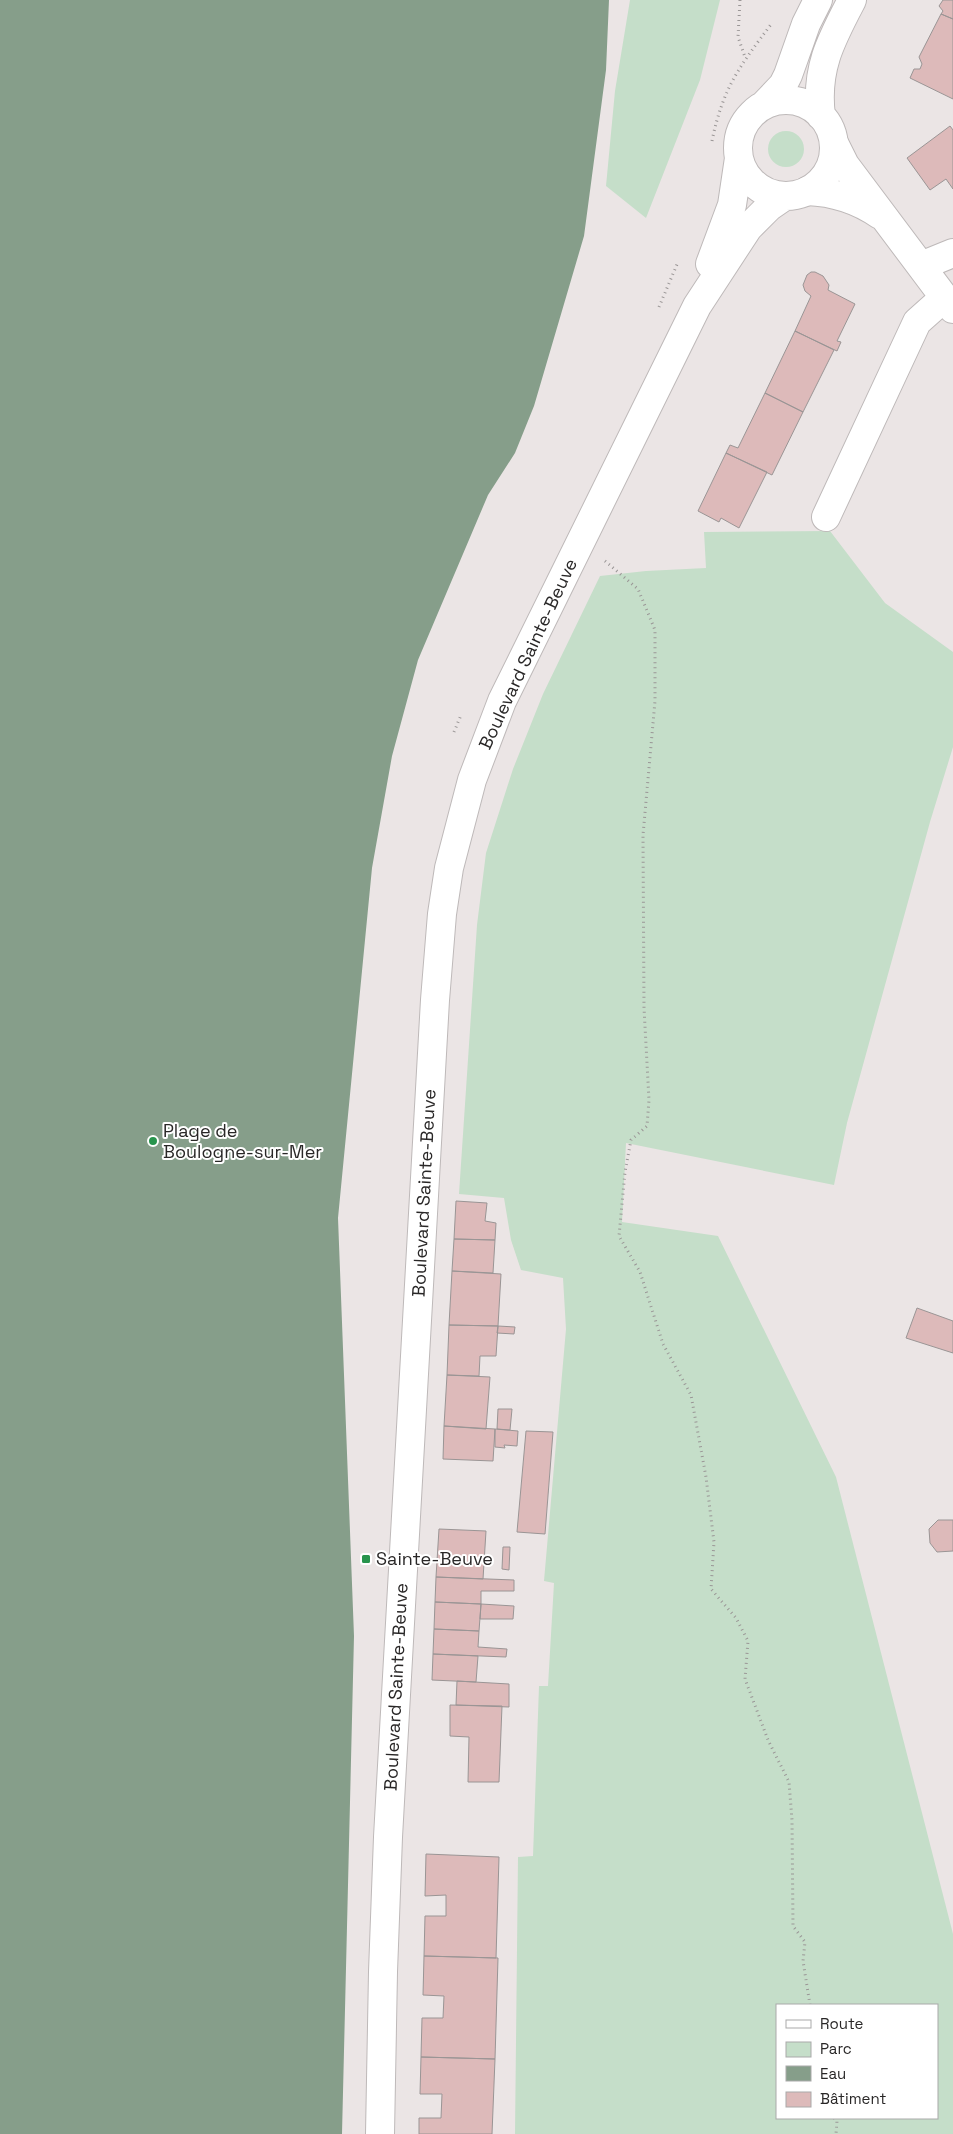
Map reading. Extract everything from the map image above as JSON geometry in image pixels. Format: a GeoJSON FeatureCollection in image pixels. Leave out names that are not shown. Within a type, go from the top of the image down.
{"type":"FeatureCollection","features":[{"type":"Feature","properties":{"kind":"main road"},"geometry":{"type":"LineString","coordinates":[[818,0],[806,24],[783,85],[764,105],[751,115],[742,130],[738,146],[739,158],[745,174],[753,183],[768,192],[829,193],[846,197],[884,217]]}},
{"type":"Feature","properties":{"kind":"main road"},"geometry":{"type":"LineString","coordinates":[[821,116],[819,82],[823,62],[852,0]]}},
{"type":"Feature","properties":{"kind":"main road"},"geometry":{"type":"LineString","coordinates":[[764,105],[781,100],[792,100],[808,105],[821,116],[831,131],[834,143],[845,165],[865,189],[949,303],[917,322],[826,517]]}},
{"type":"Feature","properties":{"kind":"main road"},"geometry":{"type":"LineString","coordinates":[[796,193],[812,188],[826,174],[833,156],[834,143]]}},
{"type":"Feature","properties":{"kind":"main road","name":"Boulevard Sainte-Beuve"},"geometry":{"type":"LineString","coordinates":[[697,306],[713,255],[732,205],[739,158]]}},
{"type":"Feature","properties":{"kind":"main road","name":"Boulevard Sainte-Beuve"},"geometry":{"type":"LineString","coordinates":[[380,2134],[383,1972],[389,1820],[426,1155],[442,914],[449,868],[464,809],[490,728],[697,306],[748,228],[769,207],[796,193]]}},
{"type":"Feature","properties":{"kind":"main road"},"geometry":{"type":"LineString","coordinates":[[921,266],[953,253]]}},
{"type":"Feature","properties":{"kind":"path"},"geometry":{"type":"LineString","coordinates":[[740,0],[738,37],[745,58]]}},
{"type":"Feature","properties":{"kind":"path"},"geometry":{"type":"LineString","coordinates":[[712,143],[722,99],[731,81],[745,58],[773,22]]}},
{"type":"Feature","properties":{"kind":"path"},"geometry":{"type":"LineString","coordinates":[[581,541],[638,589],[655,630],[655,701],[642,836],[644,1008],[649,1100],[648,1126],[631,1140],[624,1172],[619,1236],[640,1272],[663,1344],[691,1395],[706,1478],[714,1542],[711,1588],[736,1618],[748,1641],[745,1678],[768,1740],[789,1782],[792,1820],[793,1926],[805,1942],[803,1961],[810,2004]]}},
{"type":"Feature","properties":{"kind":"path"},"geometry":{"type":"LineString","coordinates":[[836,2119],[836,2134]]}},
{"type":"Feature","properties":{"kind":"green space"},"geometry":{"type":"Polygon","coordinates":[[[630,0],[720,0],[700,80],[646,218],[606,186],[615,91],[630,0]]]}},
{"type":"Feature","properties":{"kind":"green space"},"geometry":{"type":"Polygon","coordinates":[[[786,131],[793,132],[799,136],[803,142],[803,156],[799,162],[793,166],[786,167],[779,166],[773,162],[769,156],[768,149],[769,142],[773,136],[779,132],[786,131]]]}},
{"type":"Feature","properties":{"kind":"green space"},"geometry":{"type":"Polygon","coordinates":[[[830,531],[885,603],[953,652],[953,747],[930,822],[847,1123],[834,1185],[626,1143],[622,1222],[718,1236],[836,1477],[953,1934],[953,2134],[515,2134],[518,1857],[533,1856],[539,1686],[548,1686],[554,1583],[544,1581],[566,1329],[563,1278],[521,1270],[511,1240],[504,1198],[459,1194],[477,925],[486,853],[513,769],[543,694],[600,576],[646,571],[706,568],[704,532],[830,531]]]}},
{"type":"Feature","properties":{"kind":"water","name":"Plage de Boulogne-sur-Mer"},"geometry":{"type":"Polygon","coordinates":[[[0,0],[609,0],[606,70],[584,236],[534,406],[515,453],[488,495],[418,660],[392,756],[372,868],[338,1218],[354,1636],[342,2134],[0,2134],[0,0]]]}},
{"type":"Feature","properties":{"kind":"building"},"geometry":{"type":"Polygon","coordinates":[[[943,0],[953,0],[953,19],[941,14],[943,11],[939,6],[943,0]]]}},
{"type":"Feature","properties":{"kind":"building"},"geometry":{"type":"Polygon","coordinates":[[[941,14],[953,19],[953,99],[910,78],[914,69],[920,69],[922,64],[919,57],[941,14]]]}},
{"type":"Feature","properties":{"kind":"building"},"geometry":{"type":"Polygon","coordinates":[[[950,126],[953,130],[953,189],[946,179],[930,190],[907,158],[950,126]]]}},
{"type":"Feature","properties":{"kind":"building"},"geometry":{"type":"Polygon","coordinates":[[[811,272],[823,276],[829,285],[828,290],[855,304],[837,341],[841,342],[837,351],[795,331],[811,296],[805,291],[803,285],[807,275],[811,272]]]}},
{"type":"Feature","properties":{"kind":"building"},"geometry":{"type":"Polygon","coordinates":[[[795,331],[834,350],[803,412],[765,393],[795,331]]]}},
{"type":"Feature","properties":{"kind":"building"},"geometry":{"type":"Polygon","coordinates":[[[765,393],[803,412],[772,475],[726,453],[730,445],[738,448],[765,393]]]}},
{"type":"Feature","properties":{"kind":"building"},"geometry":{"type":"Polygon","coordinates":[[[726,453],[767,472],[739,528],[721,518],[719,522],[698,511],[726,453]]]}},
{"type":"Feature","properties":{"kind":"building"},"geometry":{"type":"Polygon","coordinates":[[[456,1201],[487,1203],[485,1221],[496,1223],[495,1240],[454,1239],[456,1201]]]}},
{"type":"Feature","properties":{"kind":"building"},"geometry":{"type":"Polygon","coordinates":[[[454,1239],[495,1240],[493,1273],[452,1271],[454,1239]]]}},
{"type":"Feature","properties":{"kind":"building"},"geometry":{"type":"Polygon","coordinates":[[[452,1271],[501,1274],[498,1326],[449,1325],[452,1271]]]}},
{"type":"Feature","properties":{"kind":"building"},"geometry":{"type":"Polygon","coordinates":[[[917,1308],[953,1321],[953,1353],[906,1338],[917,1308]]]}},
{"type":"Feature","properties":{"kind":"building"},"geometry":{"type":"Polygon","coordinates":[[[449,1325],[498,1326],[496,1356],[480,1356],[479,1376],[447,1375],[449,1325]]]}},
{"type":"Feature","properties":{"kind":"building"},"geometry":{"type":"Polygon","coordinates":[[[498,1326],[515,1327],[514,1334],[497,1333],[498,1326]]]}},
{"type":"Feature","properties":{"kind":"building"},"geometry":{"type":"Polygon","coordinates":[[[447,1375],[490,1377],[486,1429],[444,1426],[447,1375]]]}},
{"type":"Feature","properties":{"kind":"building"},"geometry":{"type":"Polygon","coordinates":[[[498,1409],[512,1409],[510,1430],[497,1429],[498,1409]]]}},
{"type":"Feature","properties":{"kind":"building"},"geometry":{"type":"Polygon","coordinates":[[[444,1426],[495,1429],[493,1461],[443,1459],[444,1426]]]}},
{"type":"Feature","properties":{"kind":"building"},"geometry":{"type":"Polygon","coordinates":[[[495,1429],[518,1431],[517,1446],[504,1445],[505,1448],[495,1447],[495,1429]]]}},
{"type":"Feature","properties":{"kind":"building"},"geometry":{"type":"Polygon","coordinates":[[[526,1431],[553,1432],[545,1534],[517,1532],[526,1431]]]}},
{"type":"Feature","properties":{"kind":"building"},"geometry":{"type":"Polygon","coordinates":[[[938,1520],[953,1520],[953,1551],[937,1552],[930,1543],[929,1529],[938,1520]]]}},
{"type":"Feature","properties":{"kind":"building"},"geometry":{"type":"Polygon","coordinates":[[[439,1529],[486,1531],[483,1579],[436,1577],[439,1529]]]}},
{"type":"Feature","properties":{"kind":"building"},"geometry":{"type":"Polygon","coordinates":[[[503,1547],[510,1547],[509,1570],[502,1569],[503,1547]]]}},
{"type":"Feature","properties":{"kind":"building"},"geometry":{"type":"Polygon","coordinates":[[[436,1577],[514,1580],[514,1591],[481,1591],[481,1604],[435,1602],[436,1577]]]}},
{"type":"Feature","properties":{"kind":"building"},"geometry":{"type":"Polygon","coordinates":[[[435,1602],[481,1604],[479,1631],[434,1629],[435,1602]]]}},
{"type":"Feature","properties":{"kind":"building"},"geometry":{"type":"Polygon","coordinates":[[[481,1604],[514,1606],[513,1619],[480,1619],[481,1604]]]}},
{"type":"Feature","properties":{"kind":"building"},"geometry":{"type":"Polygon","coordinates":[[[434,1629],[479,1631],[478,1647],[507,1649],[506,1657],[433,1654],[434,1629]]]}},
{"type":"Feature","properties":{"kind":"building"},"geometry":{"type":"Polygon","coordinates":[[[433,1654],[478,1656],[476,1682],[432,1680],[433,1654]]]}},
{"type":"Feature","properties":{"kind":"building"},"geometry":{"type":"Polygon","coordinates":[[[457,1681],[509,1684],[509,1707],[456,1705],[457,1681]]]}},
{"type":"Feature","properties":{"kind":"building"},"geometry":{"type":"Polygon","coordinates":[[[450,1705],[502,1706],[499,1782],[468,1782],[469,1737],[450,1736],[450,1705]]]}},
{"type":"Feature","properties":{"kind":"building"},"geometry":{"type":"Polygon","coordinates":[[[426,1854],[499,1857],[496,1958],[424,1956],[425,1916],[446,1916],[446,1895],[425,1896],[426,1854]]]}},
{"type":"Feature","properties":{"kind":"building"},"geometry":{"type":"Polygon","coordinates":[[[424,1956],[498,1958],[495,2059],[421,2057],[422,2018],[443,2018],[444,1996],[423,1995],[424,1956]]]}},
{"type":"Feature","properties":{"kind":"building"},"geometry":{"type":"Polygon","coordinates":[[[421,2057],[495,2059],[492,2134],[419,2134],[419,2118],[441,2118],[442,2094],[420,2094],[421,2057]]]}},
{"type":"Feature","properties":{"kind":"place","name":"Plage de Boulogne-sur-Mer"},"geometry":{"type":"Point","coordinates":[153,1141]}},
{"type":"Feature","properties":{"kind":"place","name":"Sainte-Beuve"},"geometry":{"type":"Point","coordinates":[366,1559]}}]}
